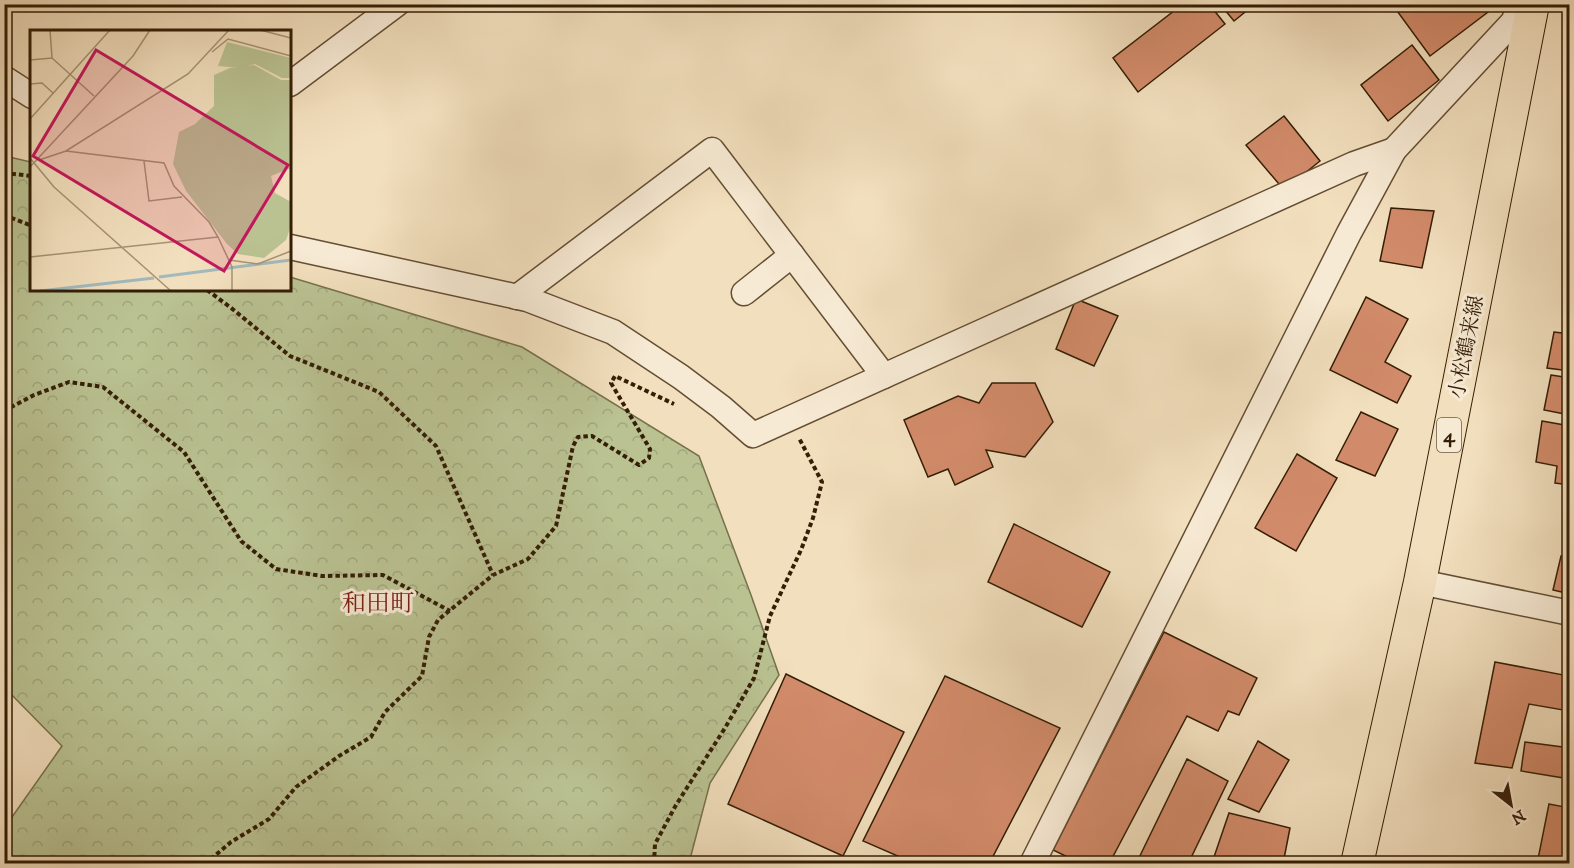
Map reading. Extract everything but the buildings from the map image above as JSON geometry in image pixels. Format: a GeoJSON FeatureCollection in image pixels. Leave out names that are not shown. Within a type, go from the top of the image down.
{"type":"FeatureCollection","features":[{"type":"Feature","properties":{"kind":"main road","name":"小松鶴来線"},"geometry":{"type":"LineString","coordinates":[[1357,864],[1420,582],[1533,4]]}},
{"type":"Feature","properties":{"kind":"street"},"geometry":{"type":"LineString","coordinates":[[291,83],[398,4]]}},
{"type":"Feature","properties":{"kind":"street"},"geometry":{"type":"LineString","coordinates":[[1032,864],[1394,150],[1513,22],[1521,4]]}},
{"type":"Feature","properties":{"kind":"street"},"geometry":{"type":"LineString","coordinates":[[517,297],[712,150],[884,376]]}},
{"type":"Feature","properties":{"kind":"street"},"geometry":{"type":"LineString","coordinates":[[291,247],[527,299],[613,332],[681,377],[753,435],[1354,164],[1394,150]]}},
{"type":"Feature","properties":{"kind":"street"},"geometry":{"type":"LineString","coordinates":[[744,293],[792,255]]}},
{"type":"Feature","properties":{"kind":"street"},"geometry":{"type":"LineString","coordinates":[[1420,582],[1569,613]]}},
{"type":"Feature","properties":{"kind":"path"},"geometry":{"type":"LineString","coordinates":[[4,173],[30,176]]}},
{"type":"Feature","properties":{"kind":"path"},"geometry":{"type":"LineString","coordinates":[[4,214],[30,225]]}},
{"type":"Feature","properties":{"kind":"path"},"geometry":{"type":"LineString","coordinates":[[208,291],[290,356],[379,392],[436,446],[493,575]]}},
{"type":"Feature","properties":{"kind":"path"},"geometry":{"type":"LineString","coordinates":[[204,864],[231,842],[269,819],[296,787],[370,737],[385,712],[422,676],[429,637],[438,620],[493,575],[528,559],[556,526],[573,446],[578,437],[592,436],[639,465],[649,458],[650,449],[611,383],[615,376],[675,404]]}},
{"type":"Feature","properties":{"kind":"path"},"geometry":{"type":"LineString","coordinates":[[4,411],[34,395],[69,382],[103,387],[184,452],[241,541],[276,569],[322,576],[383,575],[450,610]]}},
{"type":"Feature","properties":{"kind":"path"},"geometry":{"type":"LineString","coordinates":[[654,864],[656,844],[676,805],[754,678],[770,616],[801,550],[813,518],[822,482],[789,419]]}},
{"type":"Feature","properties":{"kind":"green space"},"geometry":{"type":"Polygon","coordinates":[[[5,156],[30,162],[30,291],[291,291],[291,277],[522,347],[699,456],[779,675],[710,783],[689,863],[5,863],[5,827],[62,746],[5,688],[5,156]]]}},
{"type":"Feature","properties":{"kind":"district","name":"和田町"},"geometry":{"type":"Point","coordinates":[378,603]}}]}
